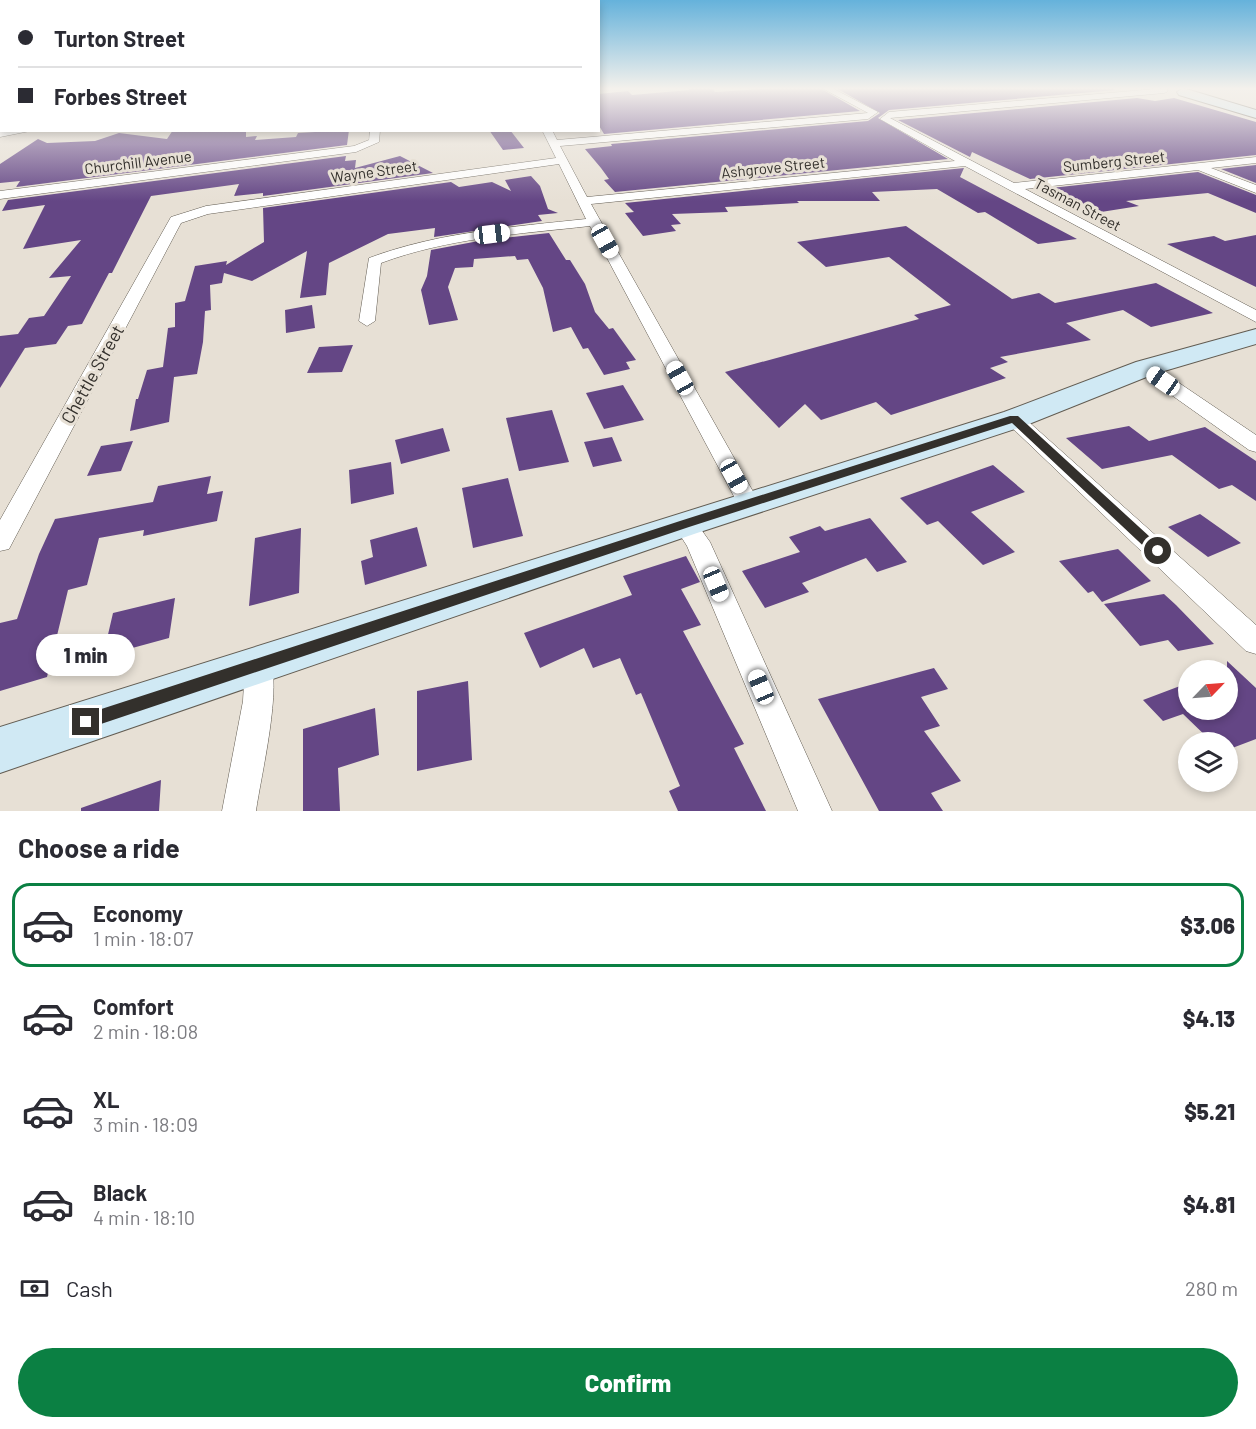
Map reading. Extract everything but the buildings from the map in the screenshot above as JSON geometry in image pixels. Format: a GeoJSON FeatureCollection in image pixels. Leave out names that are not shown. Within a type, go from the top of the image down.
{"type":"FeatureCollection","features":[{"type":"Feature","properties":{"kind":"street"},"geometry":{"type":"LineString","coordinates":[[706,126],[551,137],[594,222],[749,504]]}},
{"type":"Feature","properties":{"kind":"street","name":"Tasman Street"},"geometry":{"type":"LineString","coordinates":[[902,126],[1011,188],[1256,318]]}},
{"type":"Feature","properties":{"kind":"street"},"geometry":{"type":"LineString","coordinates":[[0,134],[15,132]]}},
{"type":"Feature","properties":{"kind":"street","name":"Churchill Avenue"},"geometry":{"type":"LineString","coordinates":[[0,195],[356,149],[374,142],[375,132]]}},
{"type":"Feature","properties":{"kind":"street","name":"Wayne Street"},"geometry":{"type":"LineString","coordinates":[[190,214],[562,160]]}},
{"type":"Feature","properties":{"kind":"street","name":"Sumberg Street"},"geometry":{"type":"LineString","coordinates":[[1011,188],[1256,160]]}},
{"type":"Feature","properties":{"kind":"street","name":"Ashgrove Street"},"geometry":{"type":"LineString","coordinates":[[584,201],[965,163]]}},
{"type":"Feature","properties":{"kind":"street"},"geometry":{"type":"LineString","coordinates":[[1199,167],[1256,189]]}},
{"type":"Feature","properties":{"kind":"street","name":"Chettle Street"},"geometry":{"type":"LineString","coordinates":[[0,542],[177,220],[190,214]]}},
{"type":"Feature","properties":{"kind":"street"},"geometry":{"type":"LineString","coordinates":[[367,321],[374,261],[404,249],[451,240],[594,222]]}},
{"type":"Feature","properties":{"kind":"street"},"geometry":{"type":"LineString","coordinates":[[0,750],[685,524],[1014,419],[1145,368],[1256,336]]}},
{"type":"Feature","properties":{"kind":"street"},"geometry":{"type":"LineString","coordinates":[[1145,368],[1256,445]]}},
{"type":"Feature","properties":{"kind":"street"},"geometry":{"type":"LineString","coordinates":[[1014,419],[1256,642]]}},
{"type":"Feature","properties":{"kind":"street"},"geometry":{"type":"LineString","coordinates":[[685,524],[698,542],[815,811]]}},
{"type":"Feature","properties":{"kind":"street"},"geometry":{"type":"LineString","coordinates":[[239,811],[258,700],[259,664]]}},
{"type":"Feature","properties":{"kind":"route"},"geometry":{"type":"LineString","coordinates":[[86,722],[685,524],[1014,419],[1158,551]]}}]}
